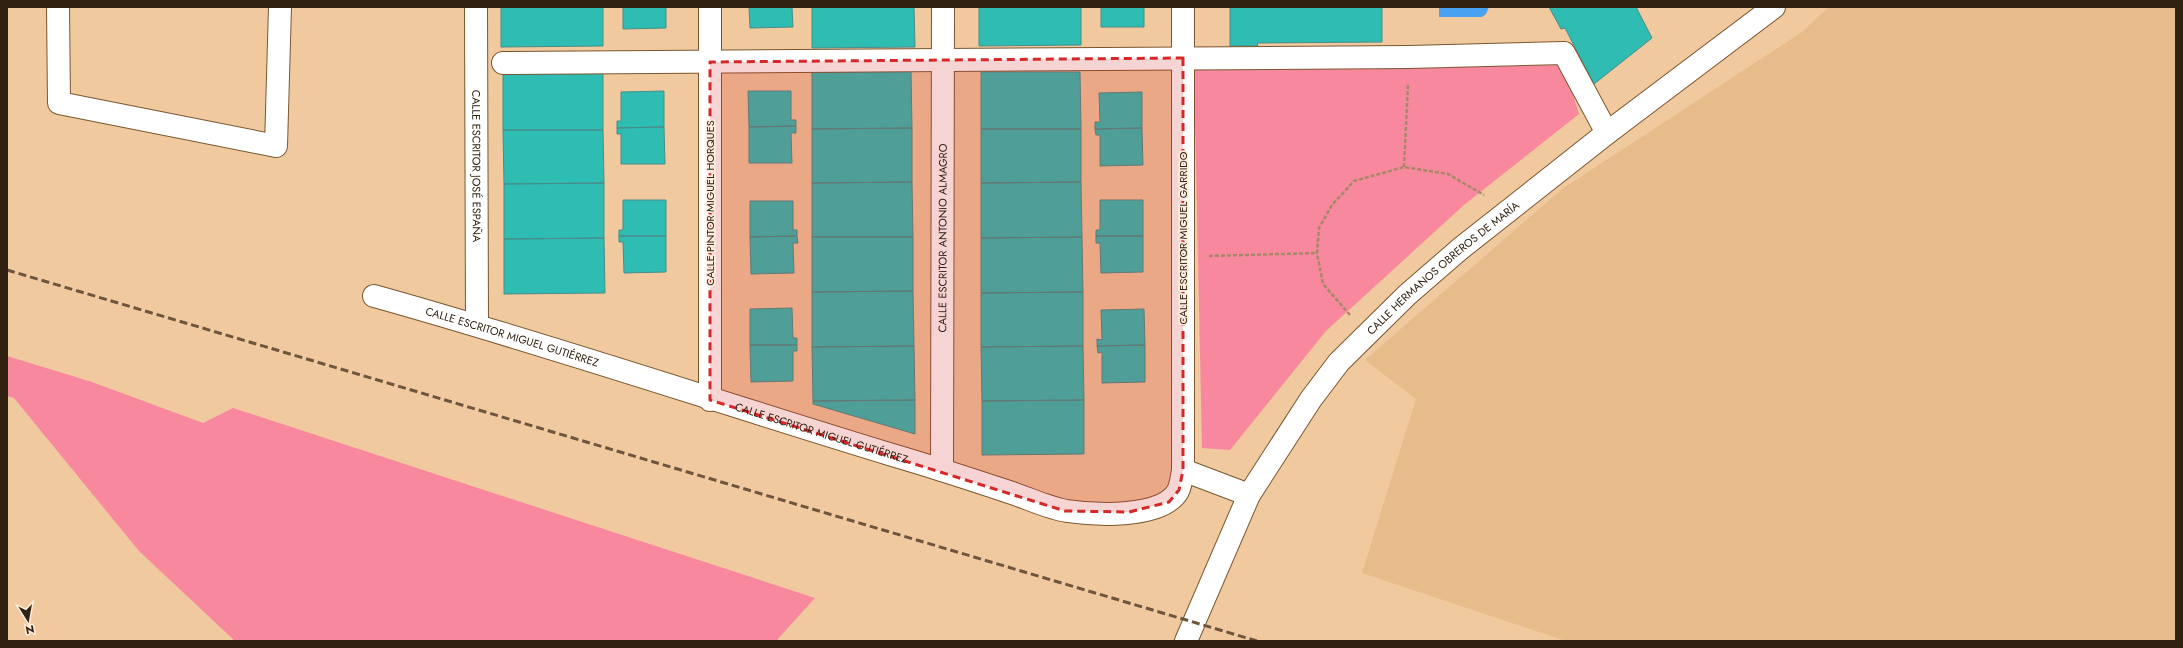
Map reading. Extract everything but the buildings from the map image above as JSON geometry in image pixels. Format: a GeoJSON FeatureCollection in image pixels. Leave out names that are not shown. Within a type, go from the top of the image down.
{"type":"FeatureCollection","features":[{"type":"Feature","properties":{"kind":"street"},"geometry":{"type":"LineString","coordinates":[[58,7],[59,103],[276,146],[280,7]]}},
{"type":"Feature","properties":{"kind":"street","name":"CALLE ESCRITOR JOSÉ ESPAÑA"},"geometry":{"type":"LineString","coordinates":[[476,7],[477,324]]}},
{"type":"Feature","properties":{"kind":"street","name":"CALLE PINTOR MIGUEL HORQUES"},"geometry":{"type":"LineString","coordinates":[[710,7],[710,400]]}},
{"type":"Feature","properties":{"kind":"street","name":"CALLE ESCRITOR ANTONIO ALMAGRO"},"geometry":{"type":"LineString","coordinates":[[942,470],[943,7]]}},
{"type":"Feature","properties":{"kind":"street","name":"CALLE ESCRITOR MIGUEL GARRIDO"},"geometry":{"type":"LineString","coordinates":[[1183,7],[1183,470]]}},
{"type":"Feature","properties":{"kind":"street","name":"CALLE HERMANOS OBREROS DE MARÍA"},"geometry":{"type":"LineString","coordinates":[[1186,641],[1249,495],[1310,399],[1339,362],[1366,333],[1407,295],[1509,210],[1607,133],[1774,7]]}},
{"type":"Feature","properties":{"kind":"street"},"geometry":{"type":"LineString","coordinates":[[502,63],[1409,57],[1564,53],[1607,133]]}},
{"type":"Feature","properties":{"kind":"street","name":"CALLE ESCRITOR MIGUEL GUTIÉRREZ"},"geometry":{"type":"LineString","coordinates":[[374,296],[477,324],[710,400],[942,470],[1065,511],[1101,513],[1129,512],[1152,508],[1169,502],[1179,490],[1183,470]]}},
{"type":"Feature","properties":{"kind":"street"},"geometry":{"type":"LineString","coordinates":[[1183,470],[1249,495]]}},
{"type":"Feature","properties":{"kind":"path"},"geometry":{"type":"LineString","coordinates":[[1404,167],[1409,57]]}},
{"type":"Feature","properties":{"kind":"path"},"geometry":{"type":"LineString","coordinates":[[1366,333],[1323,284],[1317,252],[1318,228],[1332,205],[1354,181],[1404,167],[1448,174],[1509,210]]}},
{"type":"Feature","properties":{"kind":"path"},"geometry":{"type":"LineString","coordinates":[[1183,257],[1317,252]]}},
{"type":"Feature","properties":{"kind":"highlighted area"},"geometry":{"type":"Polygon","coordinates":[[[1183,58],[1183,470],[1179,490],[1169,502],[1129,512],[1065,511],[710,400],[710,62],[1183,58]]]}},
{"type":"Feature","properties":{"kind":"shaded area"},"geometry":{"type":"Polygon","coordinates":[[[1829,7],[2176,7],[2176,641],[1566,641],[1362,573],[1416,399],[1365,360],[1562,189],[1802,32],[1829,7]]]}},
{"type":"Feature","properties":{"kind":"shaded area"},"geometry":{"type":"Polygon","coordinates":[[[1564,65],[1579,114],[1464,205],[1326,331],[1230,450],[1202,448],[1194,69],[1564,65]]]}},
{"type":"Feature","properties":{"kind":"shaded area"},"geometry":{"type":"Polygon","coordinates":[[[7,356],[92,382],[203,423],[233,408],[815,598],[776,641],[235,641],[139,551],[14,398],[7,396],[7,356]]]}},
{"type":"Feature","properties":{"kind":"water"},"geometry":{"type":"Polygon","coordinates":[[[1439,7],[1489,7],[1486,14],[1482,17],[1439,17],[1439,7]]]}},
{"type":"Feature","properties":{"kind":"railway"},"geometry":{"type":"LineString","coordinates":[[7,270],[1257,641]]}}]}
